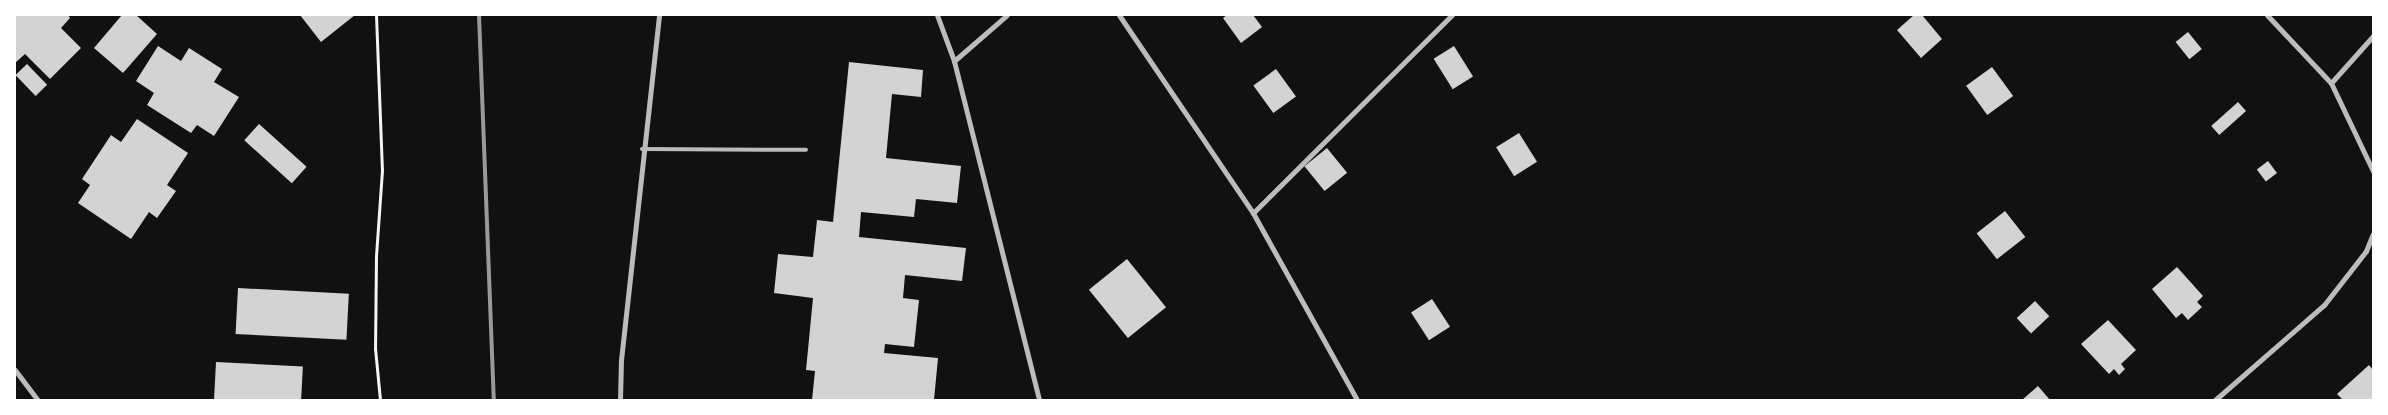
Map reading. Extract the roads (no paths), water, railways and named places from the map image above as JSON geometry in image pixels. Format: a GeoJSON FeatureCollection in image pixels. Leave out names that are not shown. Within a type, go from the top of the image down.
{"type":"FeatureCollection","features":[{"type":"Feature","properties":{"kind":"street"},"geometry":{"type":"LineString","coordinates":[[620,400],[620,360],[642,149],[659,15]]}},
{"type":"Feature","properties":{"kind":"street"},"geometry":{"type":"LineString","coordinates":[[937,15],[954,61],[1039,400]]}},
{"type":"Feature","properties":{"kind":"street"},"geometry":{"type":"LineString","coordinates":[[954,61],[1007,15]]}},
{"type":"Feature","properties":{"kind":"street"},"geometry":{"type":"LineString","coordinates":[[1119,15],[1253,213],[1357,400]]}},
{"type":"Feature","properties":{"kind":"street"},"geometry":{"type":"LineString","coordinates":[[1253,213],[1452,15]]}},
{"type":"Feature","properties":{"kind":"street"},"geometry":{"type":"LineString","coordinates":[[2267,15],[2331,83],[2373,171]]}},
{"type":"Feature","properties":{"kind":"street"},"geometry":{"type":"LineString","coordinates":[[2331,83],[2373,36]]}},
{"type":"Feature","properties":{"kind":"street"},"geometry":{"type":"LineString","coordinates":[[2215,400],[2324,305],[2366,251],[2373,234]]}},
{"type":"Feature","properties":{"kind":"street"},"geometry":{"type":"LineString","coordinates":[[15,370],[38,400]]}},
{"type":"Feature","properties":{"kind":"lane"},"geometry":{"type":"LineString","coordinates":[[642,149],[806,150]]}},
{"type":"Feature","properties":{"kind":"railway"},"geometry":{"type":"LineString","coordinates":[[479,15],[494,400]]}}]}
